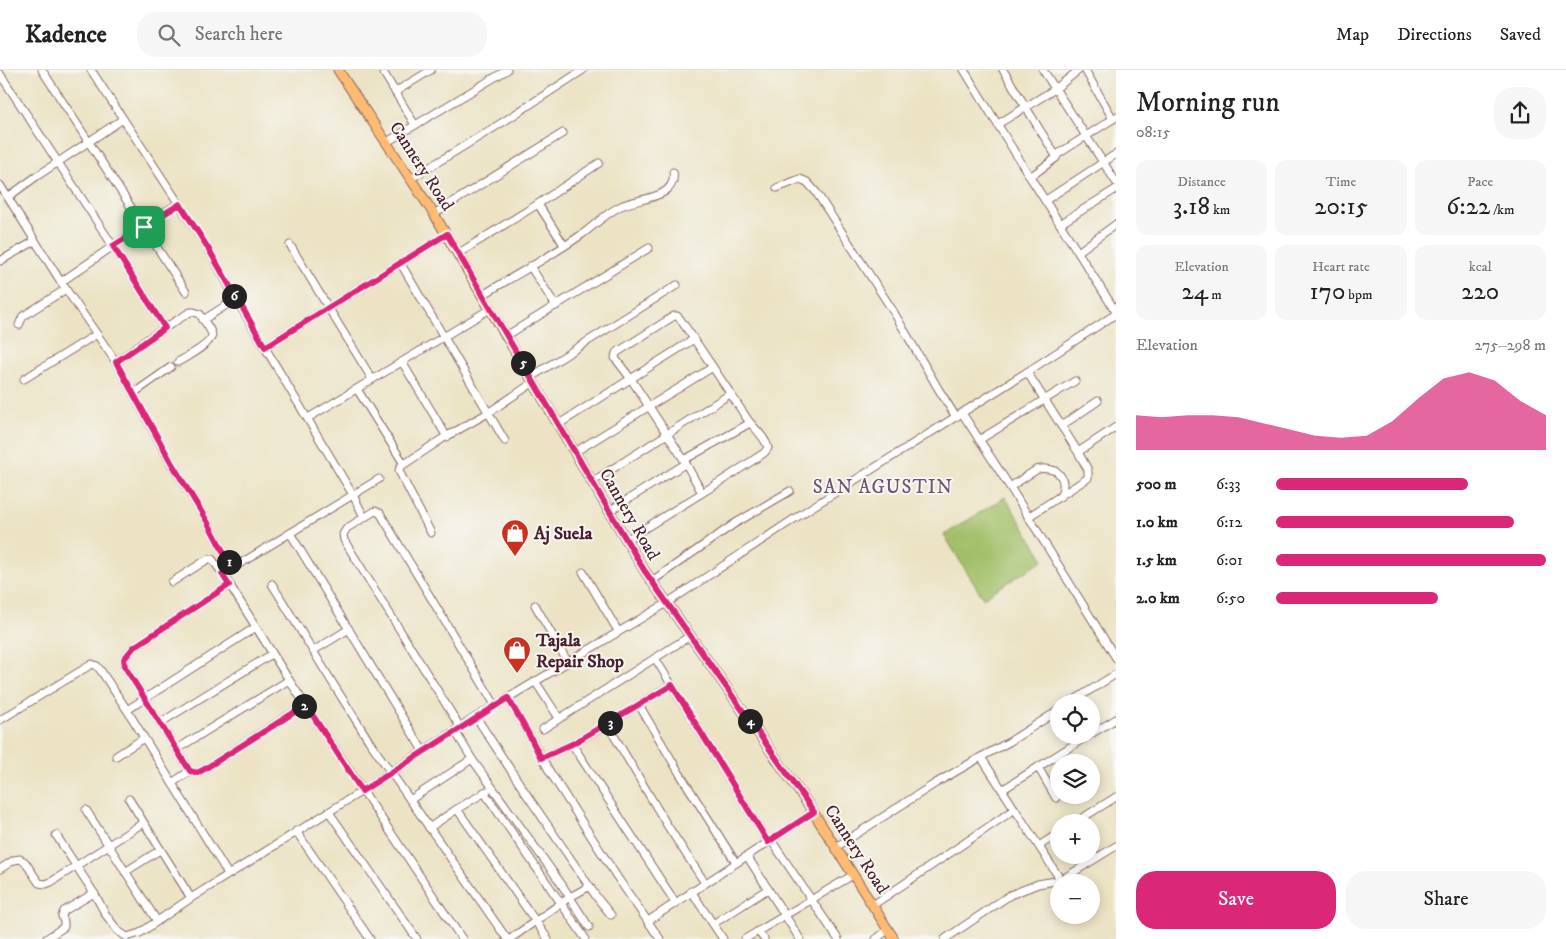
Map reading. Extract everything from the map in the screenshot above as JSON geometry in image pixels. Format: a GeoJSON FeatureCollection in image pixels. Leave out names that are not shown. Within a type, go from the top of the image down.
{"type":"FeatureCollection","features":[{"type":"Feature","properties":{"kind":"main road","name":"Cannery Road"},"geometry":{"type":"LineString","coordinates":[[338,70],[412,178],[447,234],[626,540],[652,581],[814,812],[894,939]]}},
{"type":"Feature","properties":{"kind":"street"},"geometry":{"type":"LineString","coordinates":[[42,70],[186,292]]}},
{"type":"Feature","properties":{"kind":"street"},"geometry":{"type":"LineString","coordinates":[[91,70],[208,248],[236,300],[354,495],[364,517]]}},
{"type":"Feature","properties":{"kind":"street"},"geometry":{"type":"LineString","coordinates":[[382,70],[415,125]]}},
{"type":"Feature","properties":{"kind":"street"},"geometry":{"type":"LineString","coordinates":[[395,92],[430,70]]}},
{"type":"Feature","properties":{"kind":"street"},"geometry":{"type":"LineString","coordinates":[[387,142],[507,70]]}},
{"type":"Feature","properties":{"kind":"street"},"geometry":{"type":"LineString","coordinates":[[412,178],[583,70]]}},
{"type":"Feature","properties":{"kind":"street"},"geometry":{"type":"LineString","coordinates":[[56,835],[118,931],[124,936],[133,936],[140,933],[228,874],[329,812],[476,717],[667,603],[809,509],[1027,372],[1116,313],[964,70]]}},
{"type":"Feature","properties":{"kind":"street"},"geometry":{"type":"LineString","coordinates":[[1003,70],[1056,156]]}},
{"type":"Feature","properties":{"kind":"street"},"geometry":{"type":"LineString","coordinates":[[1043,70],[1116,182]]}},
{"type":"Feature","properties":{"kind":"street"},"geometry":{"type":"LineString","coordinates":[[998,124],[1055,89],[1080,70]]}},
{"type":"Feature","properties":{"kind":"street"},"geometry":{"type":"LineString","coordinates":[[1030,177],[1056,158],[1056,156],[1115,118],[1084,70]]}},
{"type":"Feature","properties":{"kind":"street"},"geometry":{"type":"LineString","coordinates":[[0,74],[165,328]]}},
{"type":"Feature","properties":{"kind":"street"},"geometry":{"type":"LineString","coordinates":[[8,197],[57,162],[124,119]]}},
{"type":"Feature","properties":{"kind":"street"},"geometry":{"type":"LineString","coordinates":[[434,214],[563,133]]}},
{"type":"Feature","properties":{"kind":"street"},"geometry":{"type":"LineString","coordinates":[[1046,200],[1116,154]]}},
{"type":"Feature","properties":{"kind":"street"},"geometry":{"type":"LineString","coordinates":[[458,253],[538,204],[599,163]]}},
{"type":"Feature","properties":{"kind":"street"},"geometry":{"type":"LineString","coordinates":[[483,295],[564,245],[622,206],[662,194],[673,182],[673,172]]}},
{"type":"Feature","properties":{"kind":"street"},"geometry":{"type":"LineString","coordinates":[[777,188],[800,179],[807,182],[816,192],[882,294],[939,390],[979,440],[1116,658]]}},
{"type":"Feature","properties":{"kind":"street"},"geometry":{"type":"LineString","coordinates":[[0,185],[61,282],[116,362],[232,568]]}},
{"type":"Feature","properties":{"kind":"street"},"geometry":{"type":"LineString","coordinates":[[1060,224],[1116,190]]}},
{"type":"Feature","properties":{"kind":"street"},"geometry":{"type":"LineString","coordinates":[[61,282],[113,246],[180,204]]}},
{"type":"Feature","properties":{"kind":"street"},"geometry":{"type":"LineString","coordinates":[[538,204],[564,245]]}},
{"type":"Feature","properties":{"kind":"street"},"geometry":{"type":"LineString","coordinates":[[1078,252],[1116,224]]}},
{"type":"Feature","properties":{"kind":"street"},"geometry":{"type":"LineString","coordinates":[[265,347],[447,234]]}},
{"type":"Feature","properties":{"kind":"street"},"geometry":{"type":"LineString","coordinates":[[0,261],[34,240]]}},
{"type":"Feature","properties":{"kind":"street"},"geometry":{"type":"LineString","coordinates":[[290,245],[372,379]]}},
{"type":"Feature","properties":{"kind":"street"},"geometry":{"type":"LineString","coordinates":[[506,336],[649,248]]}},
{"type":"Feature","properties":{"kind":"street"},"geometry":{"type":"LineString","coordinates":[[401,264],[505,441]]}},
{"type":"Feature","properties":{"kind":"street"},"geometry":{"type":"LineString","coordinates":[[530,266],[556,306]]}},
{"type":"Feature","properties":{"kind":"street"},"geometry":{"type":"LineString","coordinates":[[432,533],[399,471],[400,468],[488,413],[532,379],[677,285]]}},
{"type":"Feature","properties":{"kind":"street"},"geometry":{"type":"LineString","coordinates":[[19,325],[23,316],[66,289]]}},
{"type":"Feature","properties":{"kind":"street"},"geometry":{"type":"LineString","coordinates":[[203,320],[236,300]]}},
{"type":"Feature","properties":{"kind":"street"},"geometry":{"type":"LineString","coordinates":[[308,418],[490,309]]}},
{"type":"Feature","properties":{"kind":"street"},"geometry":{"type":"LineString","coordinates":[[116,362],[190,312],[200,314],[212,334],[210,340],[178,362]]}},
{"type":"Feature","properties":{"kind":"street"},"geometry":{"type":"LineString","coordinates":[[626,540],[702,493],[723,480],[767,450],[768,446],[750,423],[680,319],[674,316],[616,353],[614,358],[667,434],[702,493]]}},
{"type":"Feature","properties":{"kind":"street"},"geometry":{"type":"LineString","coordinates":[[24,379],[97,334]]}},
{"type":"Feature","properties":{"kind":"street"},"geometry":{"type":"LineString","coordinates":[[559,424],[694,339]]}},
{"type":"Feature","properties":{"kind":"street"},"geometry":{"type":"LineString","coordinates":[[402,362],[448,437]]}},
{"type":"Feature","properties":{"kind":"street"},"geometry":{"type":"LineString","coordinates":[[575,452],[712,367]]}},
{"type":"Feature","properties":{"kind":"street"},"geometry":{"type":"LineString","coordinates":[[134,393],[170,368]]}},
{"type":"Feature","properties":{"kind":"street"},"geometry":{"type":"LineString","coordinates":[[1027,372],[1043,400],[1078,452],[1089,473],[1088,478],[1028,517]]}},
{"type":"Feature","properties":{"kind":"street"},"geometry":{"type":"LineString","coordinates":[[979,440],[1075,381]]}},
{"type":"Feature","properties":{"kind":"street"},"geometry":{"type":"LineString","coordinates":[[357,389],[404,464]]}},
{"type":"Feature","properties":{"kind":"street"},"geometry":{"type":"LineString","coordinates":[[592,482],[730,394]]}},
{"type":"Feature","properties":{"kind":"street"},"geometry":{"type":"LineString","coordinates":[[1061,426],[1098,401]]}},
{"type":"Feature","properties":{"kind":"street"},"geometry":{"type":"LineString","coordinates":[[609,511],[684,462],[750,423]]}},
{"type":"Feature","properties":{"kind":"street"},"geometry":{"type":"LineString","coordinates":[[1078,452],[1116,427]]}},
{"type":"Feature","properties":{"kind":"street"},"geometry":{"type":"LineString","coordinates":[[1010,487],[1040,469],[1050,469],[1057,471],[1062,478],[1061,496]]}},
{"type":"Feature","properties":{"kind":"street"},"geometry":{"type":"LineString","coordinates":[[222,574],[378,479]]}},
{"type":"Feature","properties":{"kind":"street"},"geometry":{"type":"LineString","coordinates":[[652,581],[734,524],[790,491]]}},
{"type":"Feature","properties":{"kind":"street"},"geometry":{"type":"LineString","coordinates":[[496,705],[380,513],[374,511],[344,531],[344,540],[458,729],[472,759],[570,897],[589,927]]}},
{"type":"Feature","properties":{"kind":"street"},"geometry":{"type":"LineString","coordinates":[[290,533],[423,751]]}},
{"type":"Feature","properties":{"kind":"street"},"geometry":{"type":"LineString","coordinates":[[172,582],[208,559],[216,562],[272,654],[462,939]]}},
{"type":"Feature","properties":{"kind":"street"},"geometry":{"type":"LineString","coordinates":[[583,572],[618,631]]}},
{"type":"Feature","properties":{"kind":"street"},"geometry":{"type":"LineString","coordinates":[[272,584],[369,741],[508,939],[570,897],[590,886]]}},
{"type":"Feature","properties":{"kind":"street"},"geometry":{"type":"LineString","coordinates":[[229,585],[134,647],[124,659],[125,667],[190,771],[197,773],[203,770],[306,705]]}},
{"type":"Feature","properties":{"kind":"street"},"geometry":{"type":"LineString","coordinates":[[535,605],[567,662]]}},
{"type":"Feature","properties":{"kind":"street"},"geometry":{"type":"LineString","coordinates":[[127,710],[256,627]]}},
{"type":"Feature","properties":{"kind":"street"},"geometry":{"type":"LineString","coordinates":[[313,651],[348,630]]}},
{"type":"Feature","properties":{"kind":"street"},"geometry":{"type":"LineString","coordinates":[[543,728],[690,636]]}},
{"type":"Feature","properties":{"kind":"street"},"geometry":{"type":"LineString","coordinates":[[160,723],[272,654]]}},
{"type":"Feature","properties":{"kind":"street"},"geometry":{"type":"LineString","coordinates":[[656,658],[769,841],[838,939]]}},
{"type":"Feature","properties":{"kind":"street"},"geometry":{"type":"LineString","coordinates":[[0,720],[92,664],[96,666],[127,710],[228,874]]}},
{"type":"Feature","properties":{"kind":"street"},"geometry":{"type":"LineString","coordinates":[[1084,694],[1116,674]]}},
{"type":"Feature","properties":{"kind":"street"},"geometry":{"type":"LineString","coordinates":[[177,749],[289,680]]}},
{"type":"Feature","properties":{"kind":"street"},"geometry":{"type":"LineString","coordinates":[[535,681],[559,718]]}},
{"type":"Feature","properties":{"kind":"street"},"geometry":{"type":"LineString","coordinates":[[541,758],[572,744],[672,685]]}},
{"type":"Feature","properties":{"kind":"street"},"geometry":{"type":"LineString","coordinates":[[508,698],[541,758],[617,877],[660,939]]}},
{"type":"Feature","properties":{"kind":"street"},"geometry":{"type":"LineString","coordinates":[[639,705],[736,862]]}},
{"type":"Feature","properties":{"kind":"street"},"geometry":{"type":"LineString","coordinates":[[836,847],[936,783],[1010,742],[1050,716]]}},
{"type":"Feature","properties":{"kind":"street"},"geometry":{"type":"LineString","coordinates":[[476,717],[525,792],[611,915]]}},
{"type":"Feature","properties":{"kind":"street"},"geometry":{"type":"LineString","coordinates":[[1100,728],[1116,719]]}},
{"type":"Feature","properties":{"kind":"street"},"geometry":{"type":"LineString","coordinates":[[607,724],[667,825],[705,883]]}},
{"type":"Feature","properties":{"kind":"street"},"geometry":{"type":"LineString","coordinates":[[116,756],[144,738]]}},
{"type":"Feature","properties":{"kind":"street"},"geometry":{"type":"LineString","coordinates":[[572,744],[675,902]]}},
{"type":"Feature","properties":{"kind":"street"},"geometry":{"type":"LineString","coordinates":[[1002,790],[1074,744]]}},
{"type":"Feature","properties":{"kind":"street"},"geometry":{"type":"LineString","coordinates":[[981,757],[1057,874]]}},
{"type":"Feature","properties":{"kind":"street"},"geometry":{"type":"LineString","coordinates":[[410,800],[472,759]]}},
{"type":"Feature","properties":{"kind":"street"},"geometry":{"type":"LineString","coordinates":[[1038,767],[1050,788]]}},
{"type":"Feature","properties":{"kind":"street"},"geometry":{"type":"LineString","coordinates":[[172,783],[190,771]]}},
{"type":"Feature","properties":{"kind":"street"},"geometry":{"type":"LineString","coordinates":[[429,828],[492,786]]}},
{"type":"Feature","properties":{"kind":"street"},"geometry":{"type":"LineString","coordinates":[[484,792],[585,938]]}},
{"type":"Feature","properties":{"kind":"street"},"geometry":{"type":"LineString","coordinates":[[1089,814],[1116,797]]}},
{"type":"Feature","properties":{"kind":"street"},"geometry":{"type":"LineString","coordinates":[[129,800],[191,898]]}},
{"type":"Feature","properties":{"kind":"street"},"geometry":{"type":"LineString","coordinates":[[458,809],[548,939]]}},
{"type":"Feature","properties":{"kind":"street"},"geometry":{"type":"LineString","coordinates":[[873,905],[1014,809]]}},
{"type":"Feature","properties":{"kind":"street"},"geometry":{"type":"LineString","coordinates":[[86,810],[157,921]]}},
{"type":"Feature","properties":{"kind":"street"},"geometry":{"type":"LineString","coordinates":[[329,812],[417,939]]}},
{"type":"Feature","properties":{"kind":"street"},"geometry":{"type":"LineString","coordinates":[[648,921],[814,812]]}},
{"type":"Feature","properties":{"kind":"street"},"geometry":{"type":"LineString","coordinates":[[0,869],[14,860],[20,859],[25,862],[39,883],[46,884],[143,823]]}},
{"type":"Feature","properties":{"kind":"street"},"geometry":{"type":"LineString","coordinates":[[296,831],[370,939]]}},
{"type":"Feature","properties":{"kind":"street"},"geometry":{"type":"LineString","coordinates":[[1039,846],[1050,839]]}},
{"type":"Feature","properties":{"kind":"street"},"geometry":{"type":"LineString","coordinates":[[1073,874],[1116,846]]}},
{"type":"Feature","properties":{"kind":"street"},"geometry":{"type":"LineString","coordinates":[[126,872],[160,850]]}},
{"type":"Feature","properties":{"kind":"street"},"geometry":{"type":"LineString","coordinates":[[747,856],[800,939]]}},
{"type":"Feature","properties":{"kind":"street"},"geometry":{"type":"LineString","coordinates":[[745,939],[853,875]]}},
{"type":"Feature","properties":{"kind":"street"},"geometry":{"type":"LineString","coordinates":[[944,939],[1010,895],[1038,884],[1050,882]]}},
{"type":"Feature","properties":{"kind":"street"},"geometry":{"type":"LineString","coordinates":[[713,924],[768,889]]}},
{"type":"Feature","properties":{"kind":"street"},"geometry":{"type":"LineString","coordinates":[[691,892],[723,939]]}},
{"type":"Feature","properties":{"kind":"street"},"geometry":{"type":"LineString","coordinates":[[46,939],[64,927],[62,916],[64,911],[94,893]]}},
{"type":"Feature","properties":{"kind":"street"},"geometry":{"type":"LineString","coordinates":[[876,939],[888,930]]}},
{"type":"Feature","properties":{"kind":"street"},"geometry":{"type":"LineString","coordinates":[[758,931],[764,939]]}},
{"type":"Feature","properties":{"kind":"green space"},"geometry":{"type":"Polygon","coordinates":[[[1005,497],[1044,560],[983,598],[944,535],[1005,497]]]}},
{"type":"Feature","properties":{"kind":"place","name":"Aj Suela"},"geometry":{"type":"Point","coordinates":[515,557]}},
{"type":"Feature","properties":{"kind":"place","name":"Tajala Repair Shop"},"geometry":{"type":"Point","coordinates":[517,674]}},
{"type":"Feature","properties":{"kind":"district","name":"SAN AGUSTIN"},"geometry":{"type":"Point","coordinates":[883,486]}},
{"type":"Feature","properties":{"kind":"route"},"geometry":{"type":"LineString","coordinates":[[180,204],[208,248],[236,300],[265,347],[447,234],[644,570],[814,812],[768,842],[724,773],[672,685],[572,744],[541,758],[508,698],[362,791],[306,705],[203,770],[197,773],[190,771],[125,667],[124,659],[134,647],[229,585],[222,574],[232,568],[116,362],[165,328],[113,246],[144,227],[180,204]]}}]}
